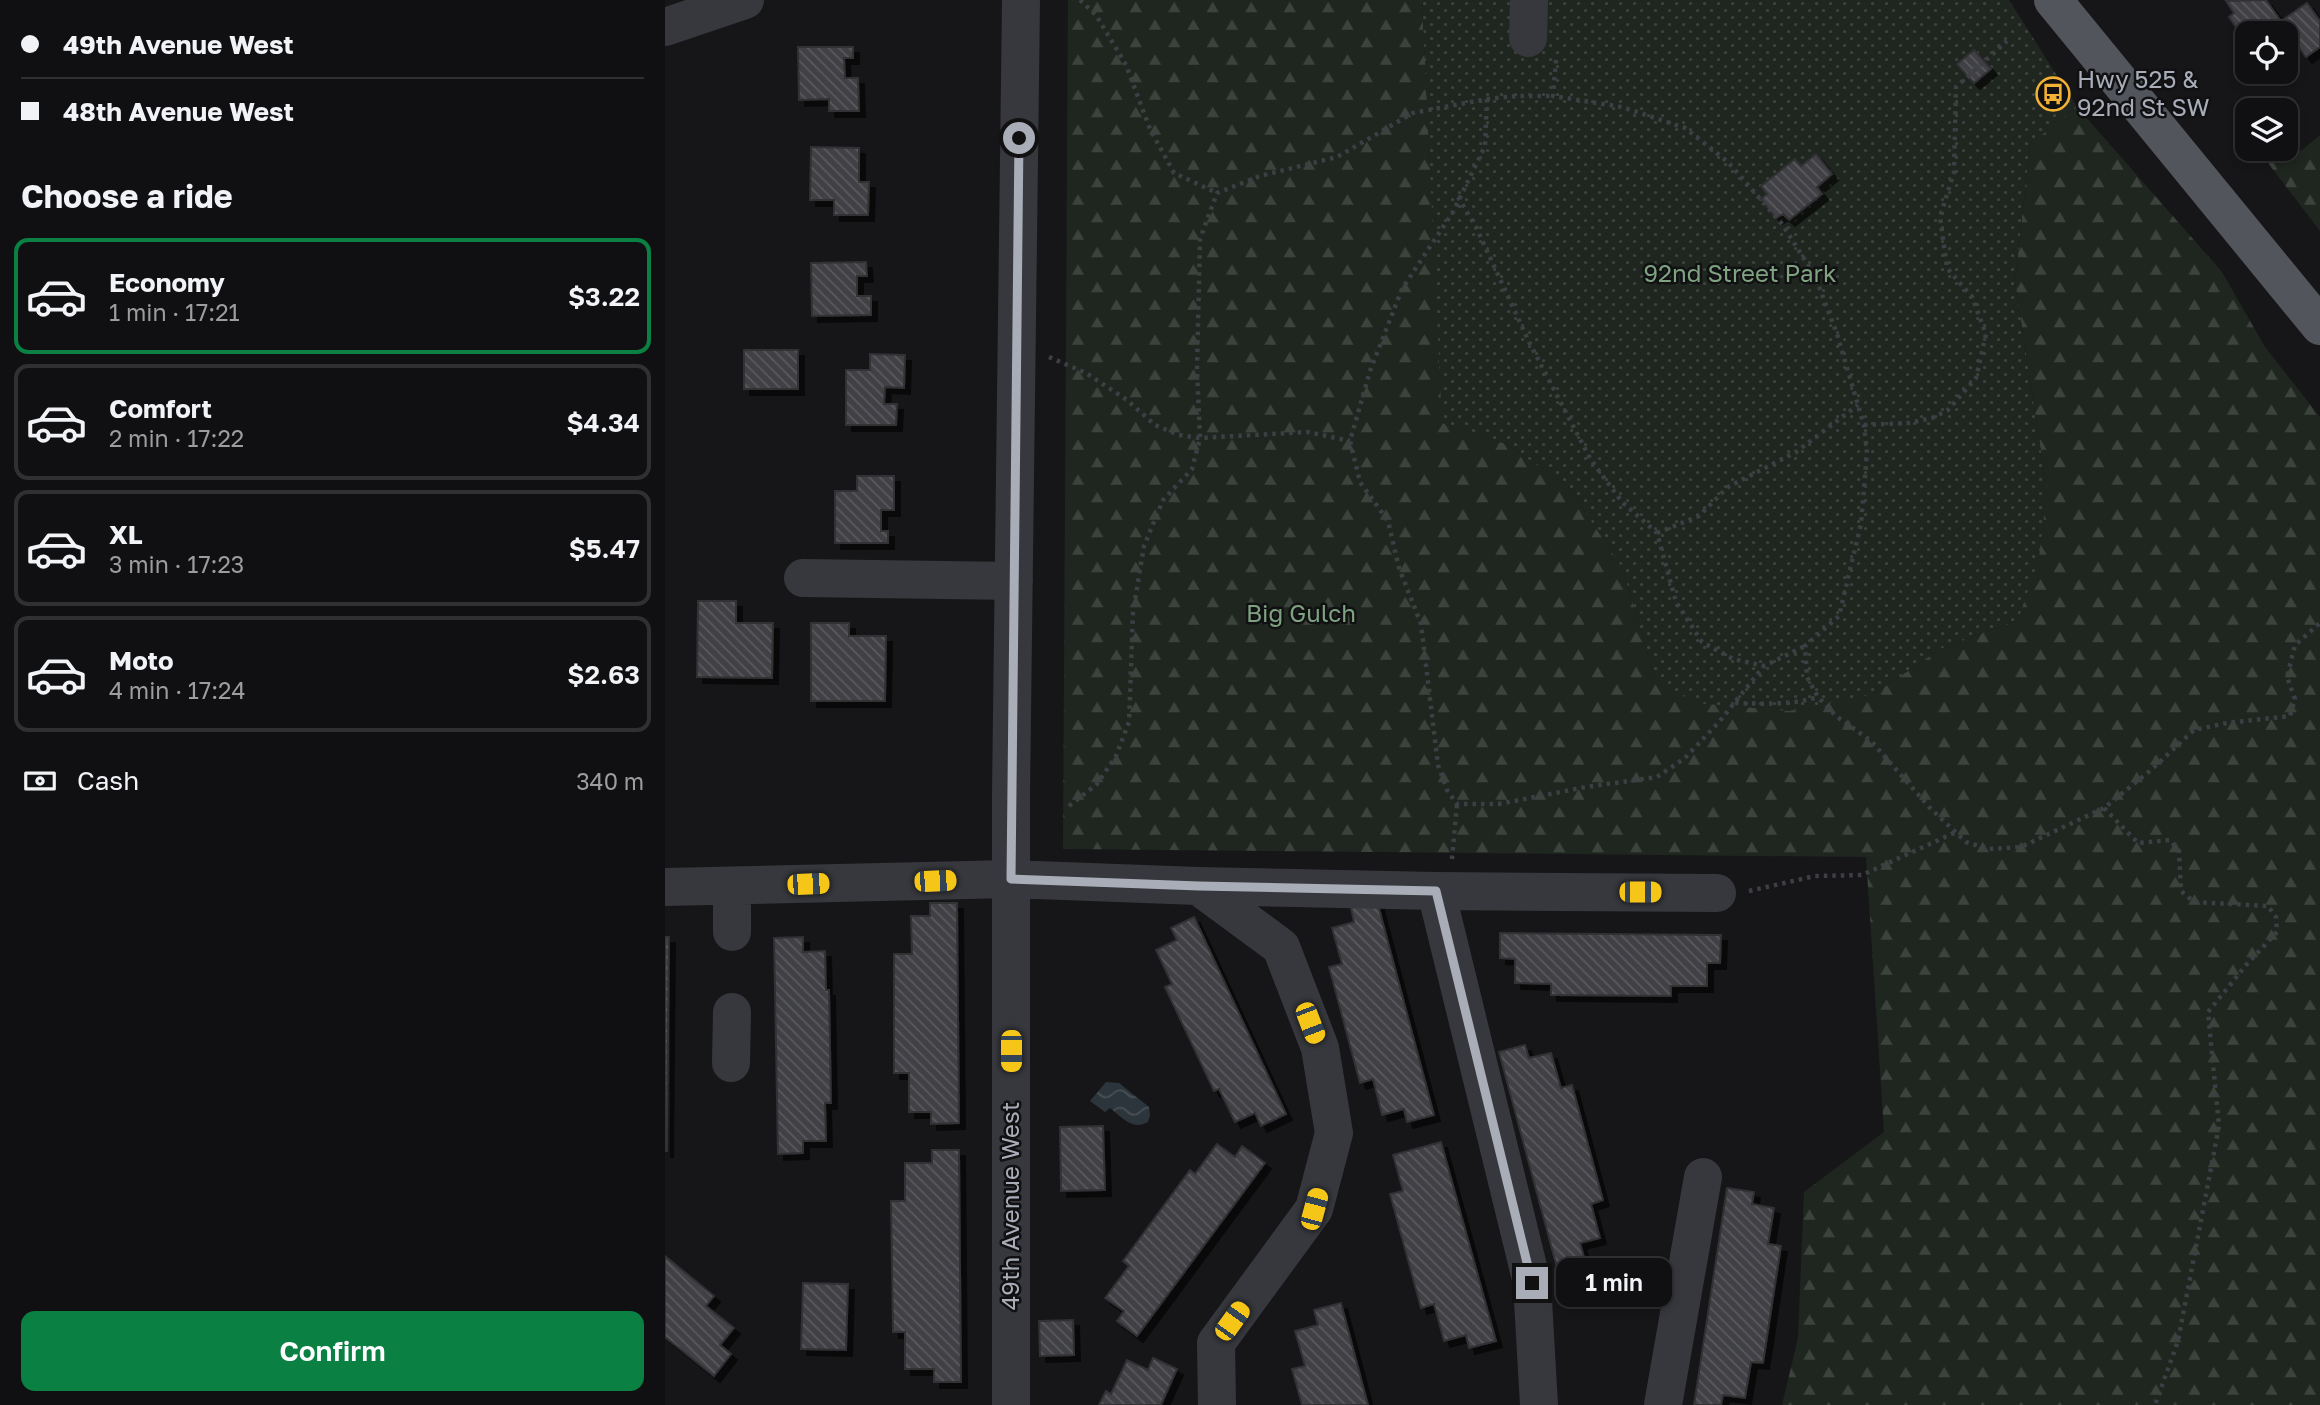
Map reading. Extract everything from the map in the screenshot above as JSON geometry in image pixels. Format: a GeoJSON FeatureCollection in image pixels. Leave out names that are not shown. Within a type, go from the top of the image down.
{"type":"FeatureCollection","features":[{"type":"Feature","properties":{"kind":"main road"},"geometry":{"type":"LineString","coordinates":[[2053,0],[2320,326]]}},
{"type":"Feature","properties":{"kind":"street"},"geometry":{"type":"LineString","coordinates":[[665,27],[745,0]]}},
{"type":"Feature","properties":{"kind":"street","name":"49th Avenue West"},"geometry":{"type":"LineString","coordinates":[[1011,1405],[1011,879],[1021,0]]}},
{"type":"Feature","properties":{"kind":"street"},"geometry":{"type":"LineString","coordinates":[[1529,0],[1542,46]]}},
{"type":"Feature","properties":{"kind":"street"},"geometry":{"type":"LineString","coordinates":[[803,578],[1014,581]]}},
{"type":"Feature","properties":{"kind":"street"},"geometry":{"type":"LineString","coordinates":[[665,887],[1011,879],[1436,891],[1717,892]]}},
{"type":"Feature","properties":{"kind":"street"},"geometry":{"type":"LineString","coordinates":[[732,886],[732,932]]}},
{"type":"Feature","properties":{"kind":"street"},"geometry":{"type":"LineString","coordinates":[[1199,886],[1281,947],[1320,1048],[1335,1133],[1314,1209],[1216,1343],[1217,1405]]}},
{"type":"Feature","properties":{"kind":"street"},"geometry":{"type":"LineString","coordinates":[[1436,891],[1532,1283],[1539,1405]]}},
{"type":"Feature","properties":{"kind":"street"},"geometry":{"type":"LineString","coordinates":[[731,1063],[732,1012]]}},
{"type":"Feature","properties":{"kind":"street"},"geometry":{"type":"LineString","coordinates":[[1663,1405],[1703,1177]]}},
{"type":"Feature","properties":{"kind":"path"},"geometry":{"type":"LineString","coordinates":[[1080,0],[1096,15],[1126,65],[1150,129],[1174,173],[1217,193],[1261,176],[1337,157],[1413,113],[1487,99],[1553,96],[1622,107],[1685,128],[1728,162],[1782,224],[1815,276],[1837,334],[1864,425],[1867,453],[1861,524],[1839,616],[1805,646],[1764,666],[1685,758],[1657,777],[1586,787],[1499,804],[1457,804]]}},
{"type":"Feature","properties":{"kind":"path"},"geometry":{"type":"LineString","coordinates":[[1864,425],[1909,423],[1932,418],[1948,410],[1976,378],[1986,334],[1972,297],[1947,268],[1940,217],[1954,172],[1956,87],[2007,41]]}},
{"type":"Feature","properties":{"kind":"path"},"geometry":{"type":"LineString","coordinates":[[1542,46],[1553,96]]}},
{"type":"Feature","properties":{"kind":"path"},"geometry":{"type":"LineString","coordinates":[[1436,891],[1451,869],[1457,804],[1447,790],[1438,765],[1420,624],[1399,568],[1388,521],[1360,482],[1350,441],[1370,370],[1402,289],[1453,212],[1485,146],[1487,99]]}},
{"type":"Feature","properties":{"kind":"path"},"geometry":{"type":"LineString","coordinates":[[1069,806],[1097,783],[1116,756],[1129,722],[1133,612],[1144,546],[1163,500],[1192,469],[1200,438],[1197,369],[1200,239],[1217,193]]}},
{"type":"Feature","properties":{"kind":"path"},"geometry":{"type":"LineString","coordinates":[[1458,197],[1476,227],[1530,344],[1591,460],[1622,502],[1657,533],[1676,602],[1702,642],[1733,659],[1764,666]]}},
{"type":"Feature","properties":{"kind":"path"},"geometry":{"type":"LineString","coordinates":[[1048,356],[1086,373],[1127,400],[1155,425],[1179,435],[1200,438],[1307,432],[1350,441]]}},
{"type":"Feature","properties":{"kind":"path"},"geometry":{"type":"LineString","coordinates":[[1657,533],[1699,516],[1728,487],[1795,452],[1858,405]]}},
{"type":"Feature","properties":{"kind":"path"},"geometry":{"type":"LineString","coordinates":[[1805,646],[1807,677],[1818,697],[1836,716],[1871,741],[1930,808],[1966,842],[1989,849],[2021,847],[2104,808],[2194,730],[2227,723],[2290,716],[2295,699],[2287,677],[2295,645],[2320,624]]}},
{"type":"Feature","properties":{"kind":"path"},"geometry":{"type":"LineString","coordinates":[[1734,703],[1773,704],[1818,697]]}},
{"type":"Feature","properties":{"kind":"path"},"geometry":{"type":"LineString","coordinates":[[2104,808],[2138,843],[2170,840],[2179,851],[2181,891],[2194,902],[2268,906],[2276,917],[2277,932],[2208,1012],[2219,1126],[2178,1341],[2155,1405]]}},
{"type":"Feature","properties":{"kind":"path"},"geometry":{"type":"LineString","coordinates":[[1717,892],[1748,891],[1815,876],[1862,875],[1956,832]]}},
{"type":"Feature","properties":{"kind":"green space","name":"Big Gulch"},"geometry":{"type":"Polygon","coordinates":[[[1068,0],[1422,0],[1443,423],[1506,444],[1568,486],[1623,569],[1655,679],[1874,694],[1940,649],[2018,620],[2047,491],[2015,282],[2030,143],[2077,107],[2222,272],[2265,347],[2320,417],[2320,1405],[1782,1405],[1798,1338],[1804,1192],[1884,1132],[1866,857],[1063,849],[1068,0]]]}},
{"type":"Feature","properties":{"kind":"green space","name":"92nd Street Park"},"geometry":{"type":"Polygon","coordinates":[[[1422,0],[2009,0],[2077,107],[2030,144],[2015,282],[2047,491],[2039,558],[2018,620],[1940,649],[1874,694],[1789,711],[1695,703],[1655,679],[1623,569],[1568,486],[1506,444],[1442,423],[1422,0]]]}},
{"type":"Feature","properties":{"kind":"green space"},"geometry":{"type":"Polygon","coordinates":[[[2320,135],[2320,231],[2268,163],[2298,161],[2298,152],[2320,135]]]}},
{"type":"Feature","properties":{"kind":"water"},"geometry":{"type":"Polygon","coordinates":[[[1106,1082],[1119,1083],[1149,1107],[1148,1122],[1132,1124],[1110,1108],[1105,1112],[1090,1101],[1106,1082]]]}},
{"type":"Feature","properties":{"kind":"building"},"geometry":{"type":"Polygon","coordinates":[[[2266,0],[2281,21],[2235,21],[2235,26],[2229,17],[2234,13],[2226,1],[2266,0]]]}},
{"type":"Feature","properties":{"kind":"building"},"geometry":{"type":"Polygon","coordinates":[[[2307,3],[2320,21],[2320,47],[2306,57],[2298,46],[2298,21],[2281,21],[2307,3]]]}},
{"type":"Feature","properties":{"kind":"building"},"geometry":{"type":"Polygon","coordinates":[[[798,47],[853,47],[853,58],[844,58],[845,78],[858,78],[859,111],[829,111],[829,99],[799,100],[798,47]]]}},
{"type":"Feature","properties":{"kind":"building"},"geometry":{"type":"Polygon","coordinates":[[[1974,50],[1991,69],[1974,83],[1957,64],[1974,50]]]}},
{"type":"Feature","properties":{"kind":"building"},"geometry":{"type":"Polygon","coordinates":[[[811,147],[859,148],[859,182],[869,182],[868,215],[834,215],[834,200],[810,200],[811,147]]]}},
{"type":"Feature","properties":{"kind":"building"},"geometry":{"type":"Polygon","coordinates":[[[1816,154],[1832,174],[1817,187],[1822,194],[1789,220],[1783,214],[1776,218],[1761,199],[1767,194],[1761,186],[1795,159],[1801,166],[1816,154]]]}},
{"type":"Feature","properties":{"kind":"building"},"geometry":{"type":"Polygon","coordinates":[[[866,262],[867,276],[857,276],[857,296],[871,296],[871,315],[812,316],[811,263],[866,262]]]}},
{"type":"Feature","properties":{"kind":"building"},"geometry":{"type":"Polygon","coordinates":[[[744,350],[798,350],[798,389],[744,389],[744,350]]]}},
{"type":"Feature","properties":{"kind":"building"},"geometry":{"type":"Polygon","coordinates":[[[870,354],[905,355],[904,388],[885,387],[884,404],[897,404],[896,425],[846,425],[846,370],[870,370],[870,354]]]}},
{"type":"Feature","properties":{"kind":"building"},"geometry":{"type":"Polygon","coordinates":[[[857,476],[894,476],[894,510],[881,510],[881,531],[888,531],[888,543],[835,543],[835,491],[857,491],[857,476]]]}},
{"type":"Feature","properties":{"kind":"building"},"geometry":{"type":"Polygon","coordinates":[[[698,601],[736,601],[736,623],[773,623],[772,678],[697,677],[698,601]]]}},
{"type":"Feature","properties":{"kind":"building"},"geometry":{"type":"Polygon","coordinates":[[[811,623],[849,623],[849,636],[886,636],[885,701],[811,701],[811,623]]]}},
{"type":"Feature","properties":{"kind":"building"},"geometry":{"type":"Polygon","coordinates":[[[1377,901],[1434,1115],[1407,1122],[1404,1109],[1382,1115],[1373,1079],[1360,1083],[1329,967],[1342,964],[1332,928],[1354,922],[1351,908],[1377,901]]]}},
{"type":"Feature","properties":{"kind":"building"},"geometry":{"type":"Polygon","coordinates":[[[930,903],[957,903],[959,1123],[931,1124],[931,1112],[909,1112],[909,1073],[894,1073],[894,954],[912,954],[911,916],[930,916],[930,903]]]}},
{"type":"Feature","properties":{"kind":"building"},"geometry":{"type":"Polygon","coordinates":[[[1194,917],[1286,1114],[1261,1126],[1255,1113],[1235,1122],[1219,1089],[1214,1091],[1165,987],[1172,984],[1156,950],[1177,940],[1171,928],[1194,917]]]}},
{"type":"Feature","properties":{"kind":"building"},"geometry":{"type":"Polygon","coordinates":[[[1500,933],[1721,935],[1720,963],[1707,963],[1707,986],[1671,986],[1671,996],[1551,995],[1551,984],[1515,983],[1515,959],[1500,958],[1500,933]]]}},
{"type":"Feature","properties":{"kind":"building"},"geometry":{"type":"Polygon","coordinates":[[[665,937],[669,937],[667,1151],[665,1151],[665,937]]]}},
{"type":"Feature","properties":{"kind":"building"},"geometry":{"type":"Polygon","coordinates":[[[803,937],[803,952],[825,951],[826,990],[829,990],[831,1103],[825,1103],[826,1141],[803,1141],[803,1153],[778,1154],[774,938],[803,937]]]}},
{"type":"Feature","properties":{"kind":"building"},"geometry":{"type":"Polygon","coordinates":[[[1525,1045],[1529,1058],[1551,1053],[1561,1088],[1572,1085],[1603,1200],[1591,1204],[1600,1238],[1580,1243],[1584,1257],[1556,1264],[1499,1052],[1525,1045]]]}},
{"type":"Feature","properties":{"kind":"building"},"geometry":{"type":"Polygon","coordinates":[[[1103,1126],[1105,1190],[1061,1191],[1060,1127],[1103,1126]]]}},
{"type":"Feature","properties":{"kind":"building"},"geometry":{"type":"Polygon","coordinates":[[[1441,1142],[1496,1341],[1469,1348],[1466,1335],[1444,1341],[1434,1304],[1421,1308],[1390,1194],[1403,1191],[1393,1155],[1441,1142]]]}},
{"type":"Feature","properties":{"kind":"building"},"geometry":{"type":"Polygon","coordinates":[[[1217,1144],[1235,1157],[1242,1146],[1265,1163],[1137,1336],[1117,1321],[1124,1311],[1105,1298],[1129,1266],[1123,1261],[1190,1170],[1195,1174],[1217,1144]]]}},
{"type":"Feature","properties":{"kind":"building"},"geometry":{"type":"Polygon","coordinates":[[[932,1150],[959,1150],[961,1382],[934,1382],[934,1369],[905,1369],[905,1332],[893,1332],[891,1201],[905,1201],[905,1163],[932,1163],[932,1150]]]}},
{"type":"Feature","properties":{"kind":"building"},"geometry":{"type":"Polygon","coordinates":[[[1727,1188],[1754,1192],[1752,1204],[1774,1208],[1768,1244],[1781,1246],[1763,1363],[1751,1362],[1745,1398],[1723,1395],[1721,1405],[1694,1405],[1727,1188]]]}},
{"type":"Feature","properties":{"kind":"building"},"geometry":{"type":"Polygon","coordinates":[[[665,1256],[714,1296],[706,1306],[734,1328],[720,1345],[731,1354],[714,1376],[665,1337],[665,1256]]]}},
{"type":"Feature","properties":{"kind":"building"},"geometry":{"type":"Polygon","coordinates":[[[803,1283],[848,1284],[846,1350],[801,1349],[803,1283]]]}},
{"type":"Feature","properties":{"kind":"building"},"geometry":{"type":"Polygon","coordinates":[[[1341,1303],[1368,1405],[1302,1405],[1292,1369],[1305,1366],[1295,1331],[1318,1325],[1314,1310],[1341,1303]]]}},
{"type":"Feature","properties":{"kind":"building"},"geometry":{"type":"Polygon","coordinates":[[[1073,1320],[1074,1355],[1040,1356],[1039,1321],[1073,1320]]]}},
{"type":"Feature","properties":{"kind":"building"},"geometry":{"type":"Polygon","coordinates":[[[1153,1358],[1177,1369],[1161,1405],[1099,1405],[1106,1391],[1111,1394],[1127,1360],[1148,1370],[1153,1358]]]}},
{"type":"Feature","properties":{"kind":"place","name":"Hwy 525 & 92nd St SW"},"geometry":{"type":"Point","coordinates":[2053,94]}},
{"type":"Feature","properties":{"kind":"route"},"geometry":{"type":"LineString","coordinates":[[1019,138],[1011,879],[1436,891],[1532,1283]]}}]}
